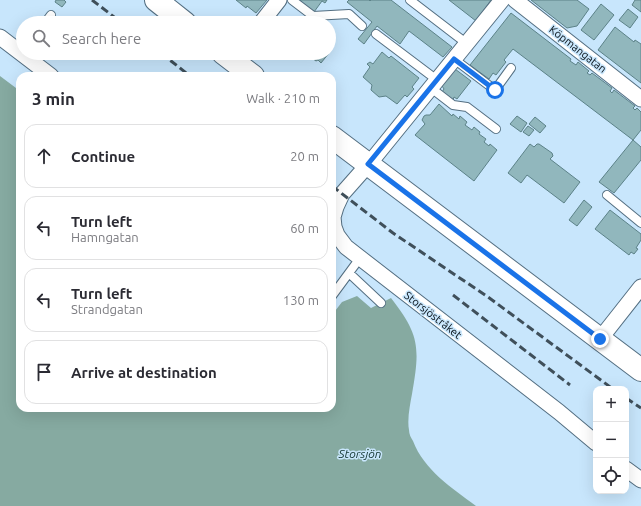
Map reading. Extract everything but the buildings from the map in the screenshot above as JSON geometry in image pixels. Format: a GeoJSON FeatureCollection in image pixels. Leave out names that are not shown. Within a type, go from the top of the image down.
{"type":"FeatureCollection","features":[{"type":"Feature","properties":{"kind":"main road"},"geometry":{"type":"LineString","coordinates":[[156,0],[176,16]]}},
{"type":"Feature","properties":{"kind":"main road"},"geometry":{"type":"LineString","coordinates":[[236,60],[249,72]]}},
{"type":"Feature","properties":{"kind":"main road"},"geometry":{"type":"LineString","coordinates":[[336,140],[641,370]]}},
{"type":"Feature","properties":{"kind":"street"},"geometry":{"type":"LineString","coordinates":[[266,16],[279,0]]}},
{"type":"Feature","properties":{"kind":"street","name":"Storsjöstråket"},"geometry":{"type":"LineString","coordinates":[[336,207],[342,194],[502,0]]}},
{"type":"Feature","properties":{"kind":"street","name":"Köpmangatan"},"geometry":{"type":"LineString","coordinates":[[514,0],[641,99]]}},
{"type":"Feature","properties":{"kind":"street"},"geometry":{"type":"LineString","coordinates":[[0,37],[16,49]]}},
{"type":"Feature","properties":{"kind":"street"},"geometry":{"type":"LineString","coordinates":[[31,60],[46,72]]}},
{"type":"Feature","properties":{"kind":"street","name":"Storsjöstråket"},"geometry":{"type":"LineString","coordinates":[[336,240],[559,412],[593,441]]}},
{"type":"Feature","properties":{"kind":"street"},"geometry":{"type":"LineString","coordinates":[[600,339],[641,287]]}},
{"type":"Feature","properties":{"kind":"street"},"geometry":{"type":"LineString","coordinates":[[629,471],[641,480]]}},
{"type":"Feature","properties":{"kind":"lane"},"geometry":{"type":"LineString","coordinates":[[292,0],[313,16],[349,14],[362,26]]}},
{"type":"Feature","properties":{"kind":"lane"},"geometry":{"type":"LineString","coordinates":[[410,0],[466,43]]}},
{"type":"Feature","properties":{"kind":"lane"},"geometry":{"type":"LineString","coordinates":[[376,34],[434,84],[453,105],[467,107],[496,129]]}},
{"type":"Feature","properties":{"kind":"lane"},"geometry":{"type":"LineString","coordinates":[[454,59],[495,90],[511,68]]}},
{"type":"Feature","properties":{"kind":"lane"},"geometry":{"type":"LineString","coordinates":[[606,195],[641,223]]}},
{"type":"Feature","properties":{"kind":"lane"},"geometry":{"type":"LineString","coordinates":[[336,291],[360,258]]}},
{"type":"Feature","properties":{"kind":"lane"},"geometry":{"type":"LineString","coordinates":[[349,273],[381,303]]}},
{"type":"Feature","properties":{"kind":"water","name":"Storsjön"},"geometry":{"type":"Polygon","coordinates":[[[0,76],[16,88],[16,412],[336,412],[336,310],[342,302],[357,296],[371,308],[391,298],[408,322],[417,353],[408,426],[410,436],[424,461],[431,470],[476,506],[0,506],[0,76]]]}},
{"type":"Feature","properties":{"kind":"railway"},"geometry":{"type":"LineString","coordinates":[[92,0],[113,16]]}},
{"type":"Feature","properties":{"kind":"railway"},"geometry":{"type":"LineString","coordinates":[[170,60],[185,72]]}},
{"type":"Feature","properties":{"kind":"railway"},"geometry":{"type":"LineString","coordinates":[[336,189],[393,233],[488,297],[609,386]]}},
{"type":"Feature","properties":{"kind":"railway"},"geometry":{"type":"LineString","coordinates":[[453,295],[570,385]]}},
{"type":"Feature","properties":{"kind":"railway"},"geometry":{"type":"LineString","coordinates":[[629,400],[641,408]]}},
{"type":"Feature","properties":{"kind":"route"},"geometry":{"type":"LineString","coordinates":[[495,90],[454,59],[368,164],[415,201],[600,339]]}}]}
